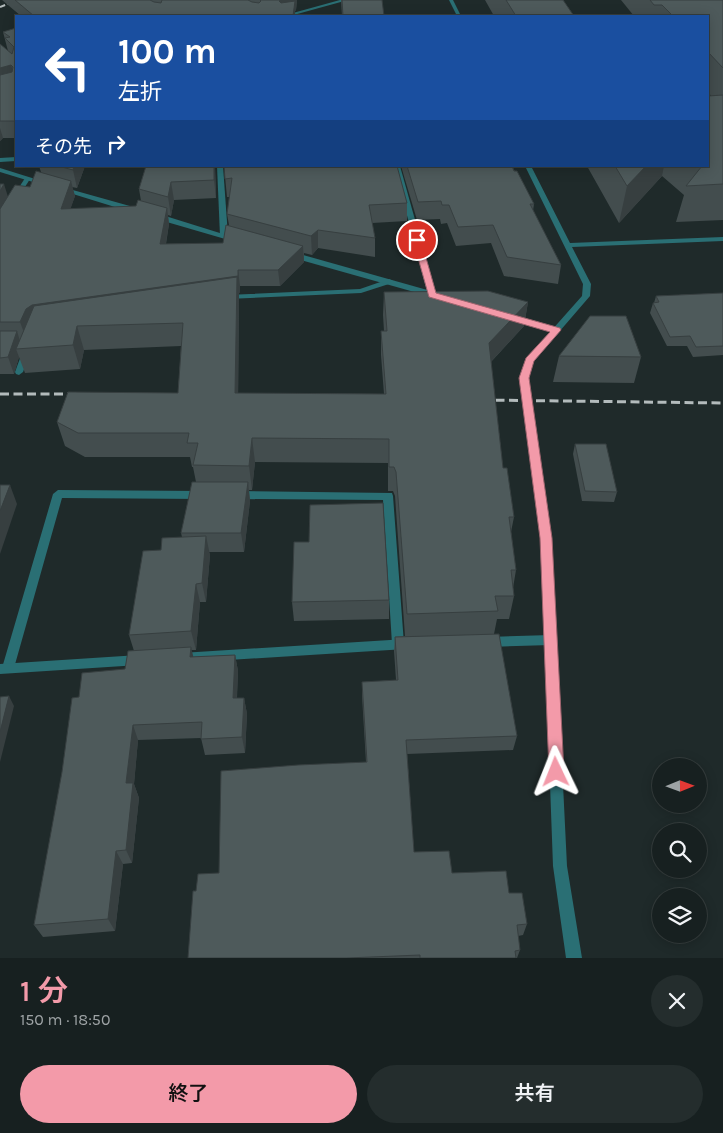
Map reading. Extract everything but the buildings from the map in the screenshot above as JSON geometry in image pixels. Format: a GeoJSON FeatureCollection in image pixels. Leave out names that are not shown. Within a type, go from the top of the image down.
{"type":"FeatureCollection","features":[{"type":"Feature","properties":{"kind":"street"},"geometry":{"type":"LineString","coordinates":[[289,15],[346,0]]}},
{"type":"Feature","properties":{"kind":"street"},"geometry":{"type":"LineString","coordinates":[[451,0],[458,15]]}},
{"type":"Feature","properties":{"kind":"street"},"geometry":{"type":"LineString","coordinates":[[0,160],[15,159]]}},
{"type":"Feature","properties":{"kind":"street"},"geometry":{"type":"LineString","coordinates":[[220,167],[224,236]]}},
{"type":"Feature","properties":{"kind":"street"},"geometry":{"type":"LineString","coordinates":[[397,167],[432,295]]}},
{"type":"Feature","properties":{"kind":"street"},"geometry":{"type":"LineString","coordinates":[[529,167],[587,284],[586,296],[530,360],[524,378],[546,538],[552,640],[560,866],[574,958]]}},
{"type":"Feature","properties":{"kind":"street"},"geometry":{"type":"LineString","coordinates":[[0,170],[140,212]]}},
{"type":"Feature","properties":{"kind":"street"},"geometry":{"type":"LineString","coordinates":[[14,201],[27,179]]}},
{"type":"Feature","properties":{"kind":"street"},"geometry":{"type":"LineString","coordinates":[[149,214],[242,241]]}},
{"type":"Feature","properties":{"kind":"street"},"geometry":{"type":"LineString","coordinates":[[568,245],[723,239]]}},
{"type":"Feature","properties":{"kind":"street"},"geometry":{"type":"LineString","coordinates":[[288,254],[442,297]]}},
{"type":"Feature","properties":{"kind":"street"},"geometry":{"type":"LineString","coordinates":[[215,298],[361,291],[389,281]]}},
{"type":"Feature","properties":{"kind":"street"},"geometry":{"type":"LineString","coordinates":[[499,314],[556,330]]}},
{"type":"Feature","properties":{"kind":"street"},"geometry":{"type":"LineString","coordinates":[[19,372],[30,342]]}},
{"type":"Feature","properties":{"kind":"street"},"geometry":{"type":"LineString","coordinates":[[148,660],[4,669],[58,494],[388,496],[398,644]]}},
{"type":"Feature","properties":{"kind":"street"},"geometry":{"type":"LineString","coordinates":[[474,642],[552,640]]}},
{"type":"Feature","properties":{"kind":"street"},"geometry":{"type":"LineString","coordinates":[[168,658],[417,644]]}},
{"type":"Feature","properties":{"kind":"railway"},"geometry":{"type":"LineString","coordinates":[[0,7],[18,0]]}},
{"type":"Feature","properties":{"kind":"railway"},"geometry":{"type":"LineString","coordinates":[[0,394],[80,394]]}},
{"type":"Feature","properties":{"kind":"railway"},"geometry":{"type":"LineString","coordinates":[[482,400],[723,403]]}},
{"type":"Feature","properties":{"kind":"route"},"geometry":{"type":"LineString","coordinates":[[417,240],[432,295],[556,330],[530,360],[524,378],[546,538],[552,640],[556,772]]}}]}
